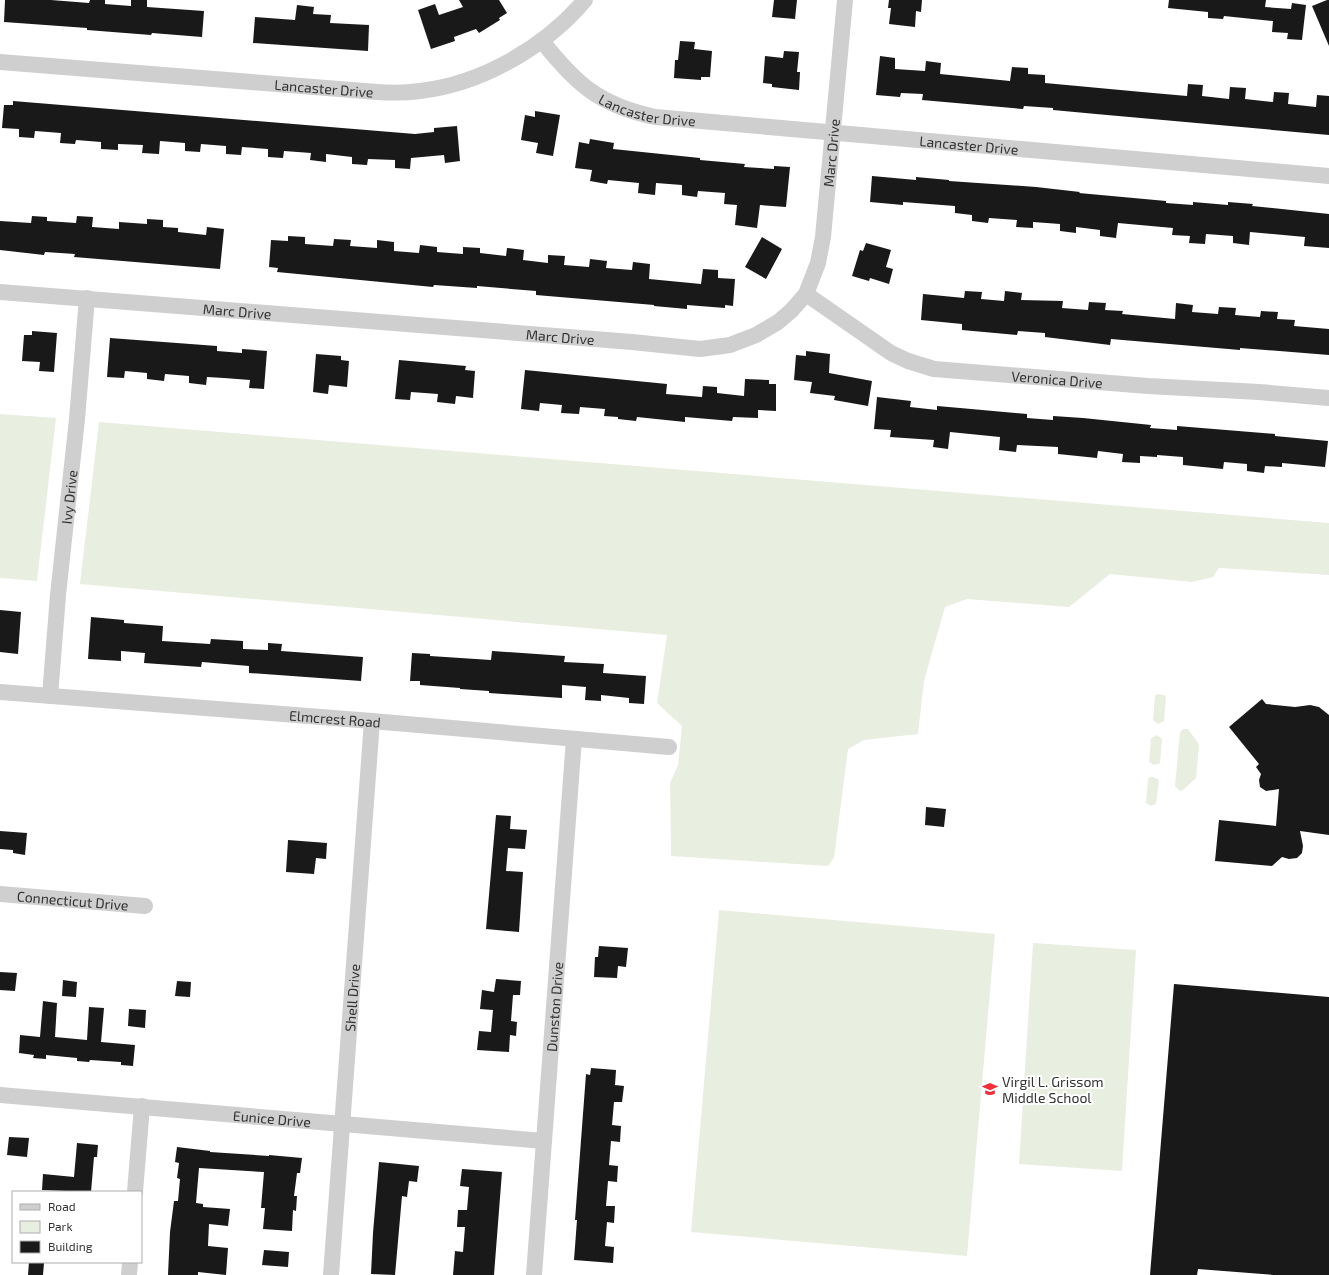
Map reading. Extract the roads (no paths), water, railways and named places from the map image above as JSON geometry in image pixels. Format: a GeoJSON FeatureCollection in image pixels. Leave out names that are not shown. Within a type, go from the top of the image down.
{"type":"FeatureCollection","features":[{"type":"Feature","properties":{"kind":"street"},"geometry":{"type":"LineString","coordinates":[[542,41],[565,21],[585,0]]}},
{"type":"Feature","properties":{"kind":"street","name":"Marc Drive"},"geometry":{"type":"LineString","coordinates":[[0,292],[700,349],[730,345],[756,335],[778,322],[791,311],[806,294],[818,263],[824,237],[832,132],[845,0]]}},
{"type":"Feature","properties":{"kind":"street","name":"Lancaster Drive"},"geometry":{"type":"LineString","coordinates":[[0,62],[395,93],[420,91],[440,87],[482,75],[542,41],[558,61],[579,82],[602,99],[630,111],[663,118],[1329,176]]}},
{"type":"Feature","properties":{"kind":"street","name":"Veronica Drive"},"geometry":{"type":"LineString","coordinates":[[806,294],[891,352],[908,361],[934,369],[1148,386],[1259,392],[1329,398]]}},
{"type":"Feature","properties":{"kind":"street","name":"Ivy Drive"},"geometry":{"type":"LineString","coordinates":[[50,696],[58,595],[78,419],[87,298]]}},
{"type":"Feature","properties":{"kind":"street","name":"Elmcrest Road"},"geometry":{"type":"LineString","coordinates":[[0,692],[372,721],[669,747]]}},
{"type":"Feature","properties":{"kind":"street","name":"Shell Drive"},"geometry":{"type":"LineString","coordinates":[[331,1275],[372,721]]}},
{"type":"Feature","properties":{"kind":"street","name":"Dunston Drive"},"geometry":{"type":"LineString","coordinates":[[534,1275],[574,738]]}},
{"type":"Feature","properties":{"kind":"street","name":"Connecticut Drive"},"geometry":{"type":"LineString","coordinates":[[0,894],[145,906]]}},
{"type":"Feature","properties":{"kind":"street","name":"Eunice Drive"},"geometry":{"type":"LineString","coordinates":[[0,1095],[544,1141]]}},
{"type":"Feature","properties":{"kind":"street"},"geometry":{"type":"LineString","coordinates":[[135,1191],[142,1106]]}},
{"type":"Feature","properties":{"kind":"street"},"geometry":{"type":"LineString","coordinates":[[129,1275],[130,1263]]}},
{"type":"Feature","properties":{"kind":"place","name":"Virgil L. Grissom Middle School"},"geometry":{"type":"Point","coordinates":[990,1089]}}]}
